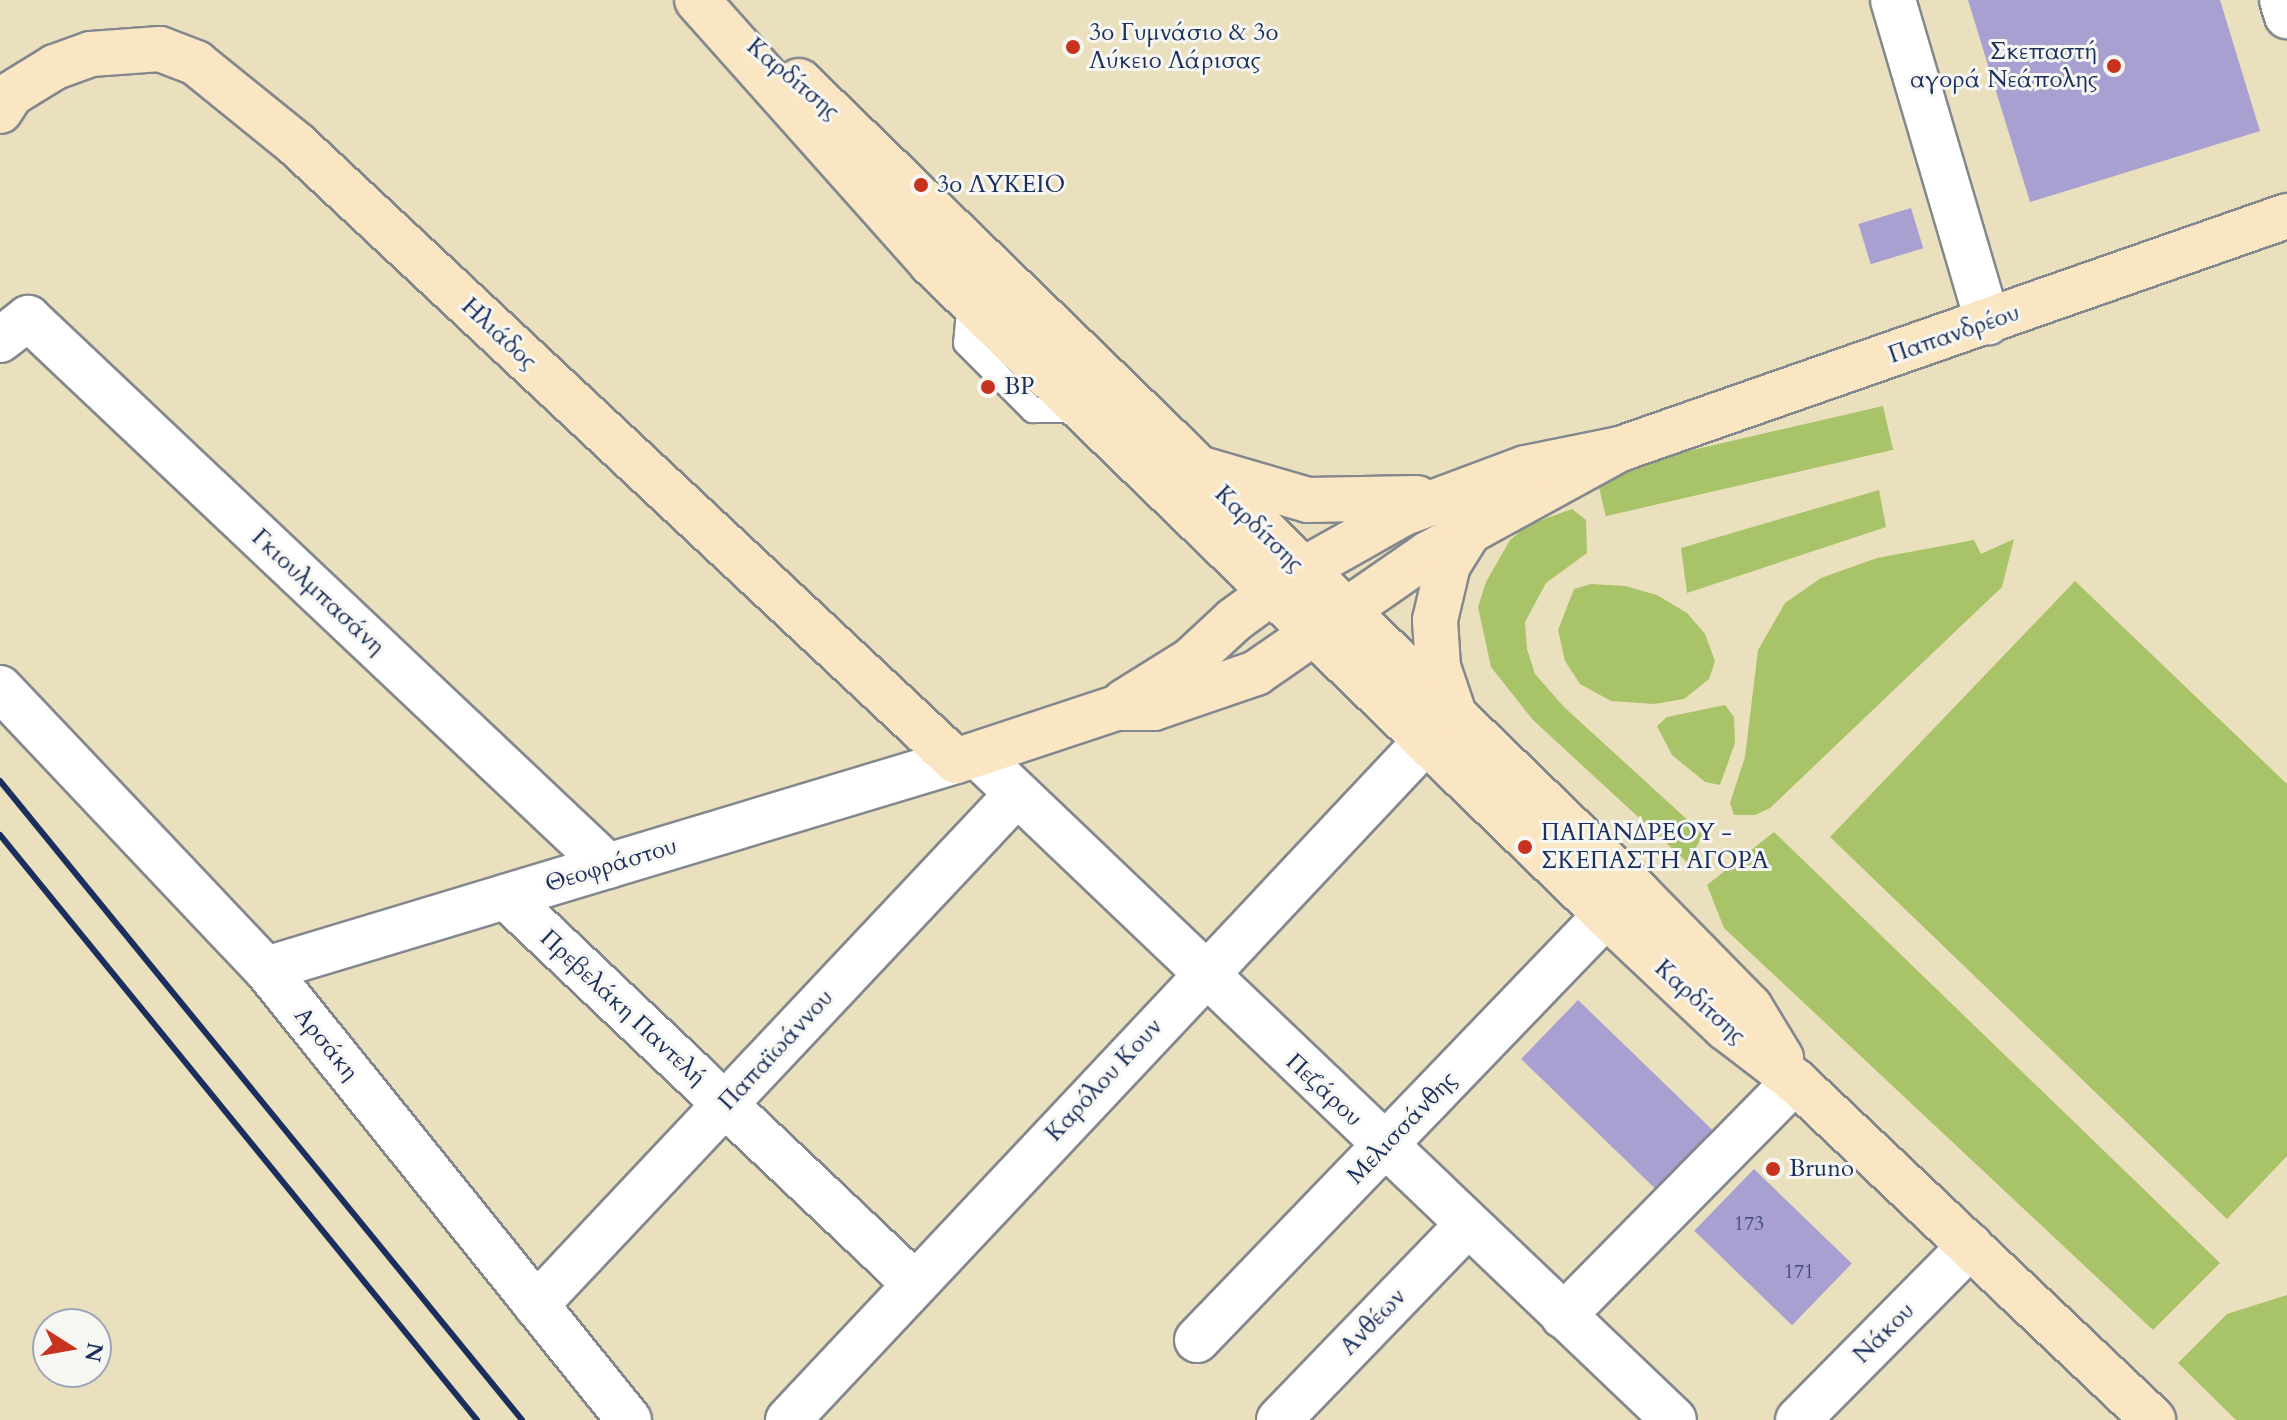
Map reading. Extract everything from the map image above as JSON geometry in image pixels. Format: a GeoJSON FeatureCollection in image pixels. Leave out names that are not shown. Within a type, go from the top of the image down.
{"type":"FeatureCollection","features":[{"type":"Feature","properties":{"kind":"main road","name":"Καρδίτσης"},"geometry":{"type":"LineString","coordinates":[[697,0],[931,263],[1230,553],[1286,582]]}},
{"type":"Feature","properties":{"kind":"main road","name":"Καρδίτσης"},"geometry":{"type":"LineString","coordinates":[[697,0],[818,96],[1196,468],[1286,582],[1440,730],[1750,1007],[1795,1081]]}},
{"type":"Feature","properties":{"kind":"main road","name":"Ηλιάδος"},"geometry":{"type":"LineString","coordinates":[[0,111],[11,94],[55,67],[91,54],[160,49],[196,63],[296,144],[966,758]]}},
{"type":"Feature","properties":{"kind":"main road","name":"Παπανδρέου"},"geometry":{"type":"LineString","coordinates":[[1458,512],[1555,460],[1620,449],[2287,216]]}},
{"type":"Feature","properties":{"kind":"main road"},"geometry":{"type":"LineString","coordinates":[[1196,468],[1308,500],[1458,512]]}},
{"type":"Feature","properties":{"kind":"main road"},"geometry":{"type":"LineString","coordinates":[[966,758],[1116,708],[1191,660],[1234,620],[1286,582],[1379,525],[1458,512]]}},
{"type":"Feature","properties":{"kind":"main road"},"geometry":{"type":"LineString","coordinates":[[1116,708],[1154,708],[1223,687],[1256,673],[1331,624],[1458,512]]}},
{"type":"Feature","properties":{"kind":"main road"},"geometry":{"type":"LineString","coordinates":[[1440,730],[1435,620],[1458,512]]}},
{"type":"Feature","properties":{"kind":"main road"},"geometry":{"type":"LineString","coordinates":[[1230,553],[1240,591],[1234,620]]}},
{"type":"Feature","properties":{"kind":"main road","name":"Καρδίτσης"},"geometry":{"type":"LineString","coordinates":[[1440,730],[1606,915],[1726,1028],[1795,1081],[2153,1420]]}},
{"type":"Feature","properties":{"kind":"street"},"geometry":{"type":"LineString","coordinates":[[1893,0],[1988,322]]}},
{"type":"Feature","properties":{"kind":"street"},"geometry":{"type":"LineString","coordinates":[[2282,0],[2287,16]]}},
{"type":"Feature","properties":{"kind":"street","name":"Γκιουλμπασάνη"},"geometry":{"type":"LineString","coordinates":[[14,329],[608,866]]}},
{"type":"Feature","properties":{"kind":"street","name":"Αρσάκη"},"geometry":{"type":"LineString","coordinates":[[0,688],[266,969],[629,1420]]}},
{"type":"Feature","properties":{"kind":"street","name":"Καρόλου Κουν"},"geometry":{"type":"LineString","coordinates":[[788,1420],[1202,975],[1440,730]]}},
{"type":"Feature","properties":{"kind":"street","name":"Πεζάρου"},"geometry":{"type":"LineString","coordinates":[[966,758],[1016,795],[1202,975],[1674,1420]]}},
{"type":"Feature","properties":{"kind":"street","name":"Θεοφράστου"},"geometry":{"type":"LineString","coordinates":[[266,969],[966,758]]}},
{"type":"Feature","properties":{"kind":"street","name":"Παπαϊωάννου"},"geometry":{"type":"LineString","coordinates":[[536,1305],[1016,795]]}},
{"type":"Feature","properties":{"kind":"street","name":"Πρεβελάκη Παντελή"},"geometry":{"type":"LineString","coordinates":[[506,897],[915,1284]]}},
{"type":"Feature","properties":{"kind":"street","name":"Μελισσάνθης"},"geometry":{"type":"LineString","coordinates":[[1197,1340],[1606,915]]}},
{"type":"Feature","properties":{"kind":"street"},"geometry":{"type":"LineString","coordinates":[[1563,1316],[1795,1081]]}},
{"type":"Feature","properties":{"kind":"street","name":"Ανθέων"},"geometry":{"type":"LineString","coordinates":[[1279,1420],[1467,1225]]}},
{"type":"Feature","properties":{"kind":"street","name":"Νάκου"},"geometry":{"type":"LineString","coordinates":[[1798,1420],[1970,1246]]}},
{"type":"Feature","properties":{"kind":"lane"},"geometry":{"type":"LineString","coordinates":[[968,322],[966,343],[1033,410],[1083,410]]}},
{"type":"Feature","properties":{"kind":"green space"},"geometry":{"type":"Polygon","coordinates":[[[1883,406],[1893,450],[1606,516],[1596,472],[1883,406]]]}},
{"type":"Feature","properties":{"kind":"green space"},"geometry":{"type":"Polygon","coordinates":[[[1879,490],[1886,527],[1687,593],[1681,548],[1879,490]]]}},
{"type":"Feature","properties":{"kind":"green space"},"geometry":{"type":"Polygon","coordinates":[[[1572,509],[1586,520],[1587,553],[1546,583],[1525,622],[1527,649],[1535,674],[1564,707],[1703,834],[1688,863],[1533,720],[1491,667],[1478,607],[1486,582],[1510,540],[1528,525],[1572,509]]]}},
{"type":"Feature","properties":{"kind":"green space"},"geometry":{"type":"Polygon","coordinates":[[[2014,539],[2002,587],[1770,808],[1755,815],[1734,815],[1730,803],[1745,757],[1758,650],[1785,603],[1821,578],[1877,558],[1974,540],[1981,554],[2014,539]]]}},
{"type":"Feature","properties":{"kind":"green space"},"geometry":{"type":"Polygon","coordinates":[[[2075,581],[2287,784],[2287,1156],[2227,1219],[1830,837],[2075,581]]]}},
{"type":"Feature","properties":{"kind":"green space"},"geometry":{"type":"Polygon","coordinates":[[[1591,584],[1625,586],[1657,595],[1687,613],[1705,634],[1715,661],[1709,679],[1684,699],[1654,704],[1611,701],[1580,684],[1565,661],[1558,630],[1574,589],[1591,584]]]}},
{"type":"Feature","properties":{"kind":"green space"},"geometry":{"type":"Polygon","coordinates":[[[1725,705],[1734,717],[1735,743],[1720,785],[1705,782],[1672,755],[1657,726],[1667,717],[1725,705]]]}},
{"type":"Feature","properties":{"kind":"green space"},"geometry":{"type":"Polygon","coordinates":[[[1774,832],[2220,1263],[2153,1330],[1724,928],[1707,885],[1774,832]]]}},
{"type":"Feature","properties":{"kind":"green space"},"geometry":{"type":"Polygon","coordinates":[[[2287,1295],[2287,1420],[2236,1420],[2178,1363],[2227,1314],[2287,1295]]]}},
{"type":"Feature","properties":{"kind":"building","name":"Σκεπαστή αγορά Νεάπολης"},"geometry":{"type":"Polygon","coordinates":[[[1968,0],[2220,0],[2260,131],[2030,202],[1968,0]]]}},
{"type":"Feature","properties":{"kind":"building"},"geometry":{"type":"Polygon","coordinates":[[[1911,208],[1923,248],[1871,264],[1858,224],[1911,208]]]}},
{"type":"Feature","properties":{"kind":"building"},"geometry":{"type":"Polygon","coordinates":[[[1578,1000],[1713,1130],[1656,1189],[1521,1059],[1578,1000]]]}},
{"type":"Feature","properties":{"kind":"building"},"geometry":{"type":"Polygon","coordinates":[[[1754,1169],[1852,1263],[1792,1325],[1694,1231],[1754,1169]]]}},
{"type":"Feature","properties":{"kind":"railway"},"geometry":{"type":"LineString","coordinates":[[0,781],[522,1420]]}},
{"type":"Feature","properties":{"kind":"railway"},"geometry":{"type":"LineString","coordinates":[[0,835],[477,1420]]}},
{"type":"Feature","properties":{"kind":"place","name":"3ο Γυμνάσιο & 3ο Λύκειο Λάρισας"},"geometry":{"type":"Point","coordinates":[1073,47]}},
{"type":"Feature","properties":{"kind":"place","name":"Σκεπαστή αγορά Νεάπολης"},"geometry":{"type":"Point","coordinates":[2114,66]}},
{"type":"Feature","properties":{"kind":"place","name":"3ο ΛΥΚΕΙΟ"},"geometry":{"type":"Point","coordinates":[921,185]}},
{"type":"Feature","properties":{"kind":"place","name":"BP"},"geometry":{"type":"Point","coordinates":[988,387]}},
{"type":"Feature","properties":{"kind":"place","name":"ΠΑΠΑΝΔΡΕΟΥ - ΣΚΕΠΑΣΤΗ ΑΓΟΡΑ"},"geometry":{"type":"Point","coordinates":[1525,847]}},
{"type":"Feature","properties":{"kind":"place","name":"Bruno"},"geometry":{"type":"Point","coordinates":[1773,1169]}}]}
